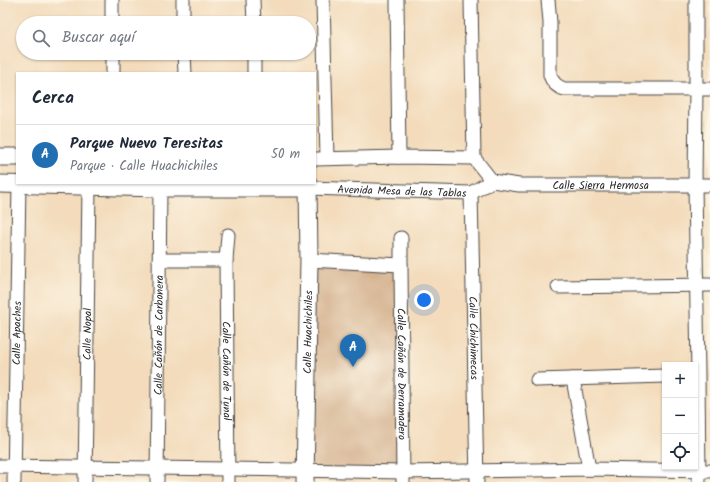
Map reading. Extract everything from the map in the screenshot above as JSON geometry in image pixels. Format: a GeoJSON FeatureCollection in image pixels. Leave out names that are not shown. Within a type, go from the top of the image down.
{"type":"FeatureCollection","features":[{"type":"Feature","properties":{"kind":"street"},"geometry":{"type":"LineString","coordinates":[[112,0],[112,16]]}},
{"type":"Feature","properties":{"kind":"street"},"geometry":{"type":"LineString","coordinates":[[183,0],[184,16]]}},
{"type":"Feature","properties":{"kind":"street"},"geometry":{"type":"LineString","coordinates":[[253,0],[254,16]]}},
{"type":"Feature","properties":{"kind":"street"},"geometry":{"type":"LineString","coordinates":[[323,0],[321,159],[400,157],[474,158]]}},
{"type":"Feature","properties":{"kind":"street"},"geometry":{"type":"LineString","coordinates":[[397,0],[400,157]]}},
{"type":"Feature","properties":{"kind":"street"},"geometry":{"type":"LineString","coordinates":[[471,0],[474,158],[492,181]]}},
{"type":"Feature","properties":{"kind":"street"},"geometry":{"type":"LineString","coordinates":[[548,0],[550,22],[550,76],[558,87],[564,89],[710,89]]}},
{"type":"Feature","properties":{"kind":"street"},"geometry":{"type":"LineString","coordinates":[[0,466],[228,469],[305,476],[477,477],[589,469],[702,475],[701,374],[704,285],[695,185],[696,0]]}},
{"type":"Feature","properties":{"kind":"street"},"geometry":{"type":"LineString","coordinates":[[113,60],[114,72]]}},
{"type":"Feature","properties":{"kind":"street"},"geometry":{"type":"LineString","coordinates":[[184,60],[185,72]]}},
{"type":"Feature","properties":{"kind":"street"},"geometry":{"type":"LineString","coordinates":[[254,60],[254,72]]}},
{"type":"Feature","properties":{"kind":"street"},"geometry":{"type":"LineString","coordinates":[[0,157],[16,157]]}},
{"type":"Feature","properties":{"kind":"street","name":"Calle Sierra Hermosa"},"geometry":{"type":"LineString","coordinates":[[492,181],[518,185],[710,185]]}},
{"type":"Feature","properties":{"kind":"street","name":"Avenida Mesa de las Tablas"},"geometry":{"type":"LineString","coordinates":[[0,184],[89,186],[116,185],[160,188],[308,186],[471,193],[492,181]]}},
{"type":"Feature","properties":{"kind":"street","name":"Calle Apaches"},"geometry":{"type":"LineString","coordinates":[[14,482],[19,184]]}},
{"type":"Feature","properties":{"kind":"street","name":"Calle Nopal"},"geometry":{"type":"LineString","coordinates":[[85,482],[89,186]]}},
{"type":"Feature","properties":{"kind":"street","name":"Calle Huachichiles"},"geometry":{"type":"LineString","coordinates":[[305,476],[309,260],[308,186]]}},
{"type":"Feature","properties":{"kind":"street","name":"Calle Cañón de Carbonera"},"geometry":{"type":"LineString","coordinates":[[157,482],[160,188]]}},
{"type":"Feature","properties":{"kind":"street","name":"Calle Chichimecas"},"geometry":{"type":"LineString","coordinates":[[471,193],[477,477]]}},
{"type":"Feature","properties":{"kind":"street","name":"Calle Cañón de Tunal"},"geometry":{"type":"LineString","coordinates":[[228,235],[226,260],[228,482]]}},
{"type":"Feature","properties":{"kind":"street","name":"Calle Cañón de Derramadero"},"geometry":{"type":"LineString","coordinates":[[401,238],[403,477]]}},
{"type":"Feature","properties":{"kind":"street"},"geometry":{"type":"LineString","coordinates":[[159,260],[226,260]]}},
{"type":"Feature","properties":{"kind":"street"},"geometry":{"type":"LineString","coordinates":[[309,260],[401,265]]}},
{"type":"Feature","properties":{"kind":"street"},"geometry":{"type":"LineString","coordinates":[[558,287],[704,285]]}},
{"type":"Feature","properties":{"kind":"street"},"geometry":{"type":"LineString","coordinates":[[537,380],[662,376]]}},
{"type":"Feature","properties":{"kind":"street"},"geometry":{"type":"LineString","coordinates":[[572,379],[589,469]]}},
{"type":"Feature","properties":{"kind":"building"},"geometry":{"type":"Polygon","coordinates":[[[309,260],[401,265],[399,468],[305,470],[309,260]]]}},
{"type":"Feature","properties":{"kind":"place","name":"Parque Nuevo Teresitas"},"geometry":{"type":"Point","coordinates":[353,367]}}]}
